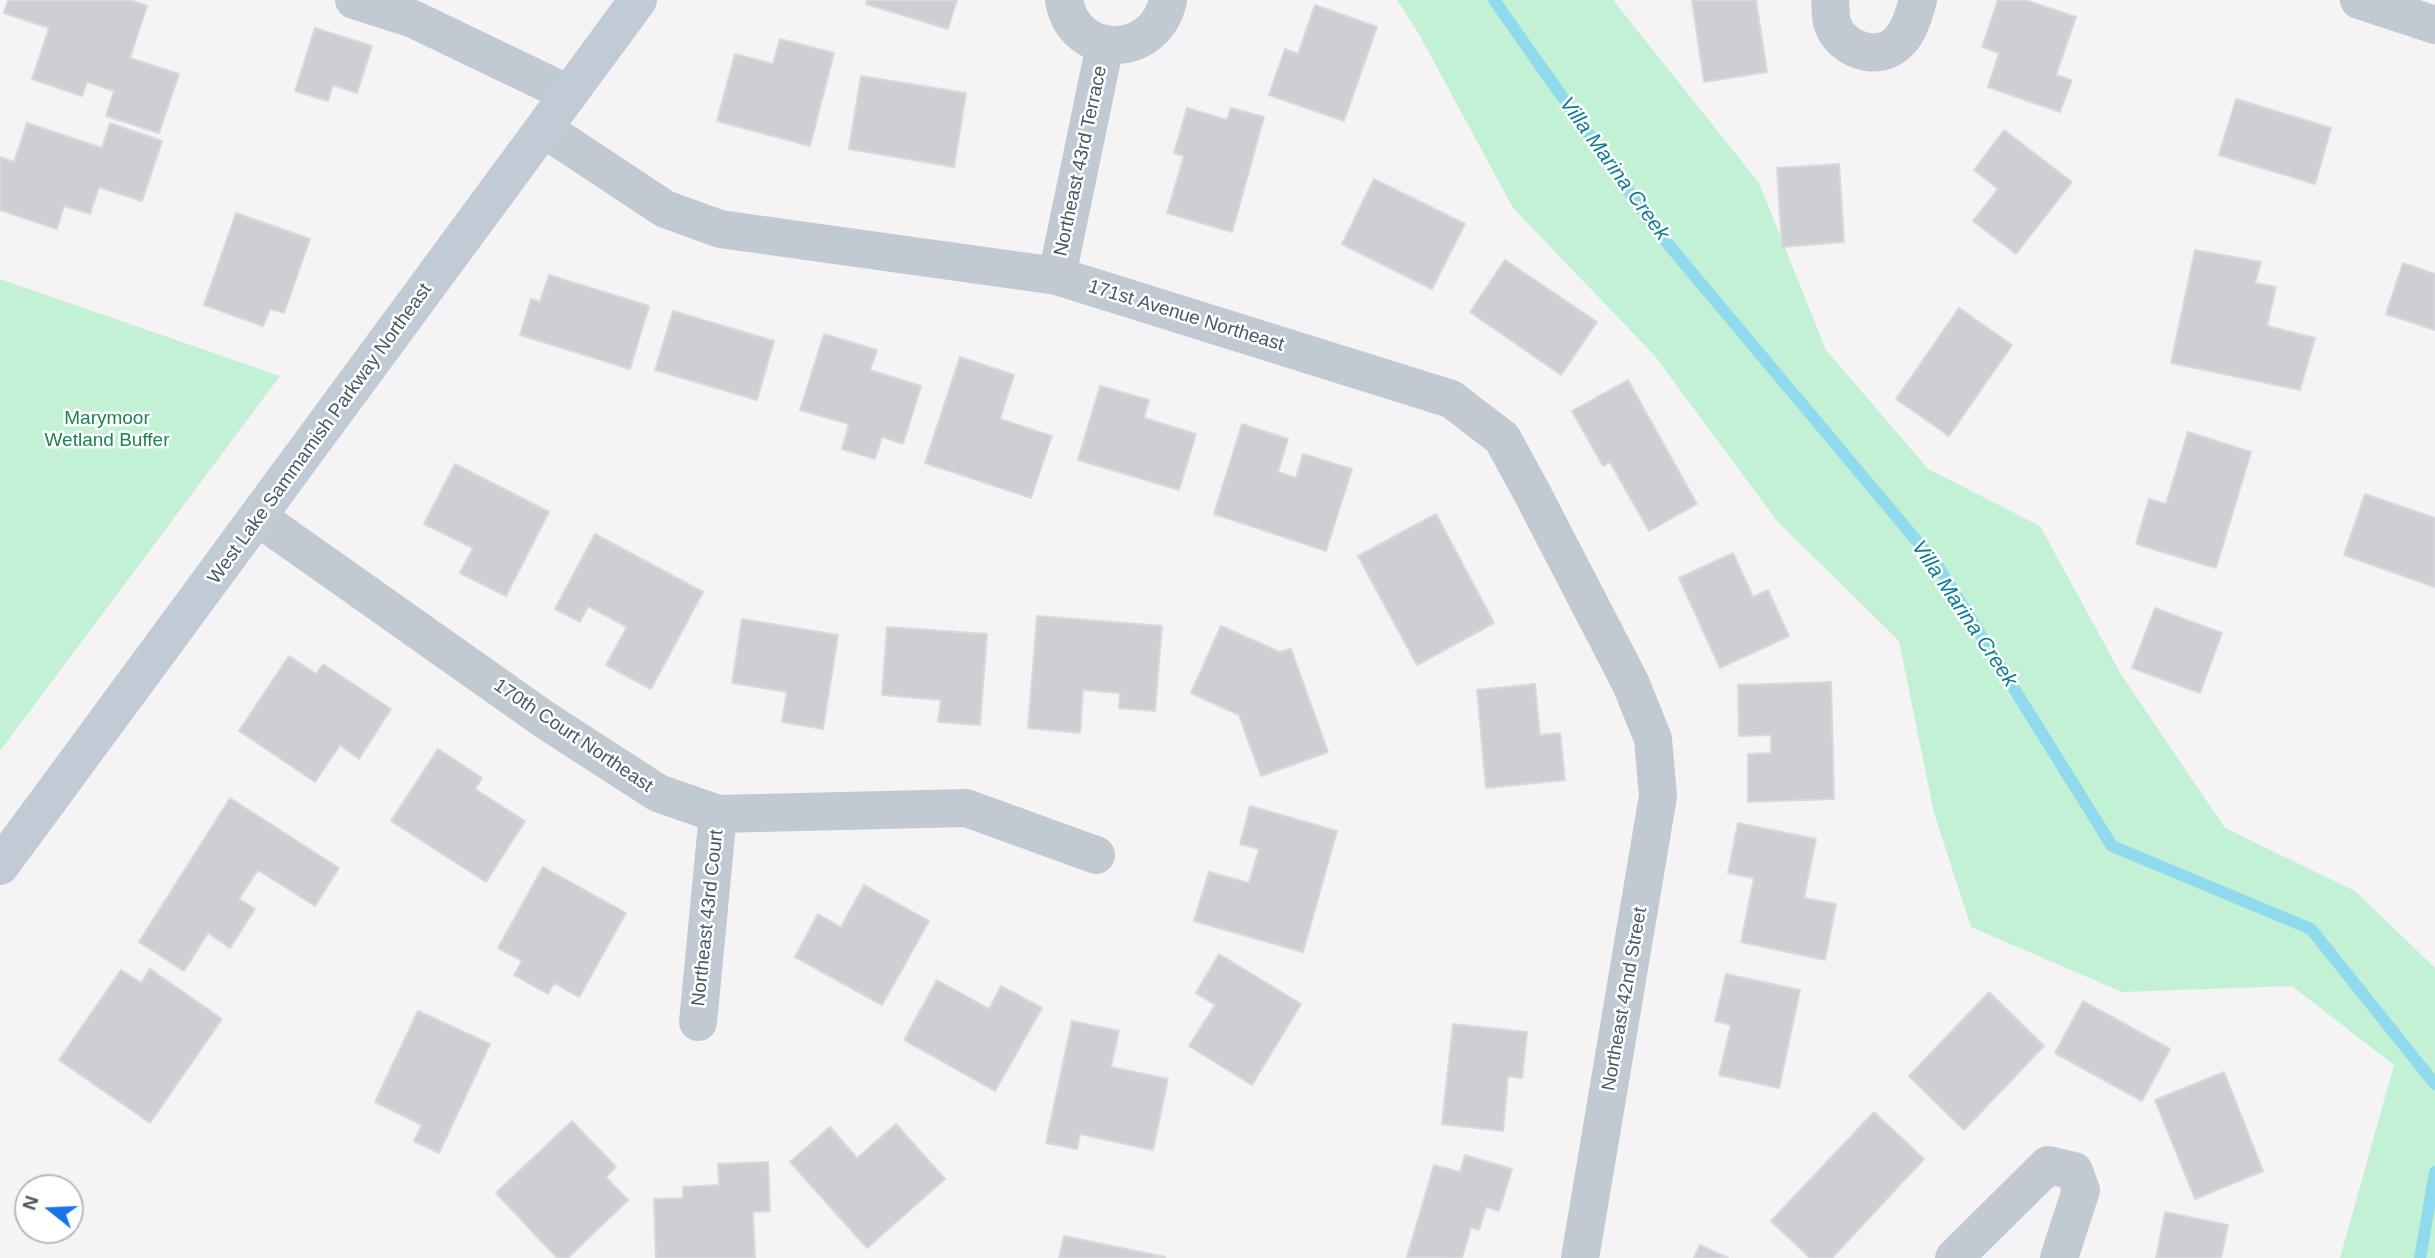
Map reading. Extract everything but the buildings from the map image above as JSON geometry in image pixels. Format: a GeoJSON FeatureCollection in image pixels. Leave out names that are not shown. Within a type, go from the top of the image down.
{"type":"FeatureCollection","features":[{"type":"Feature","properties":{"kind":"main road","name":"West Lake Sammamish Parkway Northeast"},"geometry":{"type":"LineString","coordinates":[[0,866],[638,0]]}},
{"type":"Feature","properties":{"kind":"street"},"geometry":{"type":"LineString","coordinates":[[354,0],[413,19],[569,94]]}},
{"type":"Feature","properties":{"kind":"street","name":"Northeast 43rd Terrace"},"geometry":{"type":"LineString","coordinates":[[1064,0],[1074,26],[1088,38],[1105,45],[1124,45],[1141,40],[1156,28],[1168,0]]}},
{"type":"Feature","properties":{"kind":"street"},"geometry":{"type":"LineString","coordinates":[[1830,0],[1832,25],[1848,46],[1868,53],[1891,48],[1908,29],[1919,0]]}},
{"type":"Feature","properties":{"kind":"street"},"geometry":{"type":"LineString","coordinates":[[2360,0],[2435,24]]}},
{"type":"Feature","properties":{"kind":"street","name":"Northeast 43rd Terrace"},"geometry":{"type":"LineString","coordinates":[[1057,276],[1105,45]]}},
{"type":"Feature","properties":{"kind":"street","name":"171st Avenue Northeast"},"geometry":{"type":"LineString","coordinates":[[544,129],[665,209],[720,229],[1057,276],[1451,399],[1502,438],[1631,684],[1653,739]]}},
{"type":"Feature","properties":{"kind":"street","name":"170th Court Northeast"},"geometry":{"type":"LineString","coordinates":[[258,518],[567,735],[658,793],[718,814],[966,808],[1096,855]]}},
{"type":"Feature","properties":{"kind":"street","name":"Northeast 42nd Street"},"geometry":{"type":"LineString","coordinates":[[1580,1258],[1658,796],[1653,739]]}},
{"type":"Feature","properties":{"kind":"street","name":"Northeast 43rd Court"},"geometry":{"type":"LineString","coordinates":[[698,1022],[718,814]]}},
{"type":"Feature","properties":{"kind":"street"},"geometry":{"type":"LineString","coordinates":[[1954,1258],[2048,1166],[2074,1171],[2081,1190],[2059,1258]]}},
{"type":"Feature","properties":{"kind":"green space"},"geometry":{"type":"Polygon","coordinates":[[[1397,0],[1613,0],[1759,183],[1826,350],[1928,469],[2040,526],[2122,676],[2225,828],[2355,891],[2435,968],[2435,1258],[2340,1258],[2394,1065],[2292,986],[2122,992],[1971,927],[1934,813],[1899,641],[1777,521],[1655,356],[1513,208],[1420,36],[1397,0]]]}},
{"type":"Feature","properties":{"kind":"green space","name":"Marymoor Wetland Buffer"},"geometry":{"type":"Polygon","coordinates":[[[0,279],[280,376],[0,751],[0,279]]]}},
{"type":"Feature","properties":{"kind":"waterway","name":"Villa Marina Creek"},"geometry":{"type":"LineString","coordinates":[[1494,0],[1657,231],[1937,565],[2112,846],[2311,929],[2435,1084]]}},
{"type":"Feature","properties":{"kind":"waterway","name":"Villa Marina Creek"},"geometry":{"type":"LineString","coordinates":[[2420,1258],[2435,1172]]}}]}
